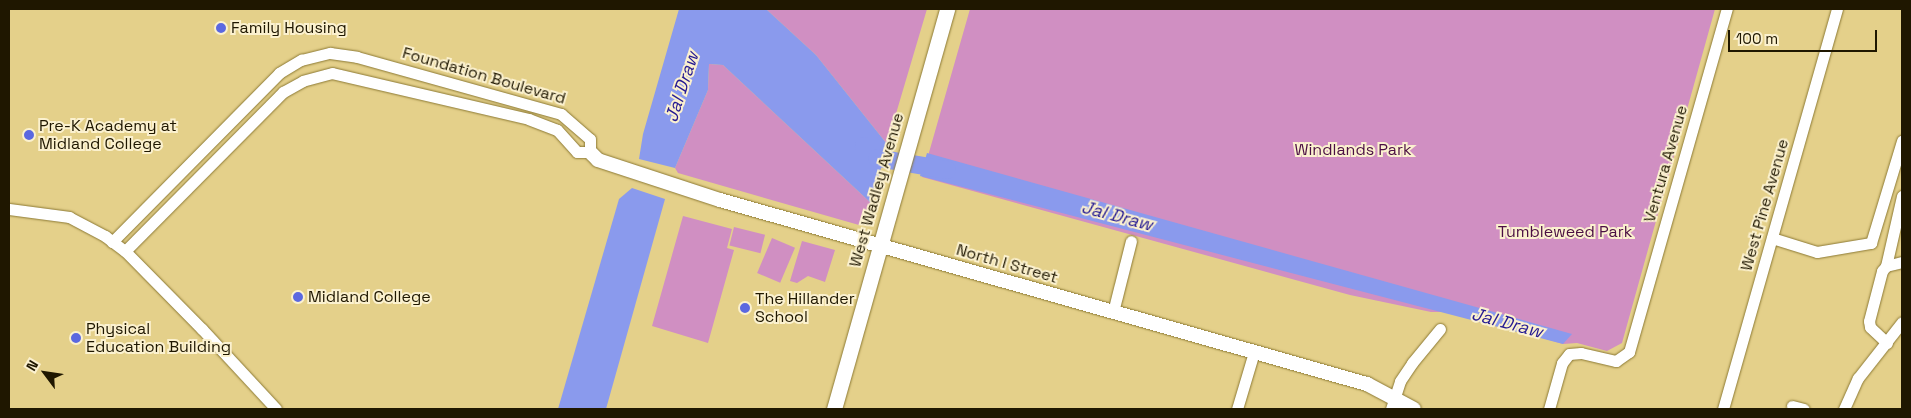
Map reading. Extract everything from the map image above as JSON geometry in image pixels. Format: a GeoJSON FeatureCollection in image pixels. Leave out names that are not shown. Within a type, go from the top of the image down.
{"type":"FeatureCollection","features":[{"type":"Feature","properties":{"kind":"main road","name":"West Wadley Avenue"},"geometry":{"type":"LineString","coordinates":[[834,409],[947,9]]}},
{"type":"Feature","properties":{"kind":"street","name":"Ventura Avenue"},"geometry":{"type":"LineString","coordinates":[[1549,409],[1562,363],[1569,354],[1581,353],[1616,361],[1629,352],[1727,9]]}},
{"type":"Feature","properties":{"kind":"street","name":"West Pine Avenue"},"geometry":{"type":"LineString","coordinates":[[1723,409],[1836,9]]}},
{"type":"Feature","properties":{"kind":"street","name":"Foundation Boulevard"},"geometry":{"type":"LineString","coordinates":[[112,242],[279,73],[301,60],[330,52],[358,57],[561,114],[590,139],[590,152],[577,152],[557,130],[529,119],[332,74],[303,81],[283,92],[125,251]]}},
{"type":"Feature","properties":{"kind":"street"},"geometry":{"type":"LineString","coordinates":[[430,95],[436,79]]}},
{"type":"Feature","properties":{"kind":"street"},"geometry":{"type":"LineString","coordinates":[[1772,238],[1817,252],[1871,243],[1902,141]]}},
{"type":"Feature","properties":{"kind":"street","name":"North I Street"},"geometry":{"type":"LineString","coordinates":[[590,152],[598,160],[720,200],[1368,384],[1392,403],[1414,409]]}},
{"type":"Feature","properties":{"kind":"street"},"geometry":{"type":"LineString","coordinates":[[1887,343],[1870,327],[1868,321],[1886,266],[1902,196]]}},
{"type":"Feature","properties":{"kind":"street"},"geometry":{"type":"LineString","coordinates":[[9,209],[69,217],[125,251],[216,343],[276,409]]}},
{"type":"Feature","properties":{"kind":"street"},"geometry":{"type":"LineString","coordinates":[[1112,312],[1131,241]]}},
{"type":"Feature","properties":{"kind":"street"},"geometry":{"type":"LineString","coordinates":[[1886,266],[1902,262]]}},
{"type":"Feature","properties":{"kind":"street"},"geometry":{"type":"LineString","coordinates":[[1844,409],[1858,378],[1902,322]]}},
{"type":"Feature","properties":{"kind":"street"},"geometry":{"type":"LineString","coordinates":[[1392,403],[1412,363],[1440,329]]}},
{"type":"Feature","properties":{"kind":"street"},"geometry":{"type":"LineString","coordinates":[[1237,409],[1254,352]]}},
{"type":"Feature","properties":{"kind":"street"},"geometry":{"type":"LineString","coordinates":[[1792,406],[1804,409]]}},
{"type":"Feature","properties":{"kind":"green space"},"geometry":{"type":"Polygon","coordinates":[[[766,9],[927,9],[887,144],[816,55],[766,9]]]}},
{"type":"Feature","properties":{"kind":"green space","name":"Windlands Park"},"geometry":{"type":"Polygon","coordinates":[[[970,9],[1715,9],[1622,343],[1607,351],[1577,343],[1563,344],[1454,312],[1431,312],[1350,295],[922,177],[970,9]]]}},
{"type":"Feature","properties":{"kind":"green space"},"geometry":{"type":"Polygon","coordinates":[[[709,64],[723,65],[872,204],[866,223],[859,225],[678,173],[675,168],[708,90],[709,64]]]}},
{"type":"Feature","properties":{"kind":"green space"},"geometry":{"type":"Polygon","coordinates":[[[683,216],[732,229],[727,248],[734,250],[708,343],[652,326],[683,216]]]}},
{"type":"Feature","properties":{"kind":"green space"},"geometry":{"type":"Polygon","coordinates":[[[734,227],[765,235],[760,253],[729,245],[734,227]]]}},
{"type":"Feature","properties":{"kind":"green space"},"geometry":{"type":"Polygon","coordinates":[[[772,238],[795,248],[780,283],[757,273],[772,238]]]}},
{"type":"Feature","properties":{"kind":"green space"},"geometry":{"type":"Polygon","coordinates":[[[802,241],[835,250],[825,282],[808,276],[797,283],[790,281],[802,241]]]}},
{"type":"Feature","properties":{"kind":"water"},"geometry":{"type":"Polygon","coordinates":[[[679,9],[766,9],[816,55],[887,144],[872,204],[723,65],[709,64],[708,90],[675,168],[639,159],[643,134],[679,9]]]}},
{"type":"Feature","properties":{"kind":"water"},"geometry":{"type":"Polygon","coordinates":[[[927,153],[1572,334],[1563,344],[920,176],[927,153]]]}},
{"type":"Feature","properties":{"kind":"water"},"geometry":{"type":"Polygon","coordinates":[[[632,188],[665,199],[606,409],[558,409],[619,199],[632,188]]]}},
{"type":"Feature","properties":{"kind":"waterway","name":"Jal Draw"},"geometry":{"type":"LineString","coordinates":[[864,146],[877,158],[947,170]]}},
{"type":"Feature","properties":{"kind":"place","name":"Family Housing"},"geometry":{"type":"Point","coordinates":[221,28]}},
{"type":"Feature","properties":{"kind":"place","name":"Pre-K Academy at Midland College"},"geometry":{"type":"Point","coordinates":[29,135]}},
{"type":"Feature","properties":{"kind":"place","name":"Midland College"},"geometry":{"type":"Point","coordinates":[298,297]}},
{"type":"Feature","properties":{"kind":"place","name":"The Hillander School"},"geometry":{"type":"Point","coordinates":[745,308]}},
{"type":"Feature","properties":{"kind":"place","name":"Physical Education Building"},"geometry":{"type":"Point","coordinates":[76,338]}},
{"type":"Feature","properties":{"kind":"park label","name":"Tumbleweed Park"},"geometry":{"type":"Point","coordinates":[1565,232]}}]}
